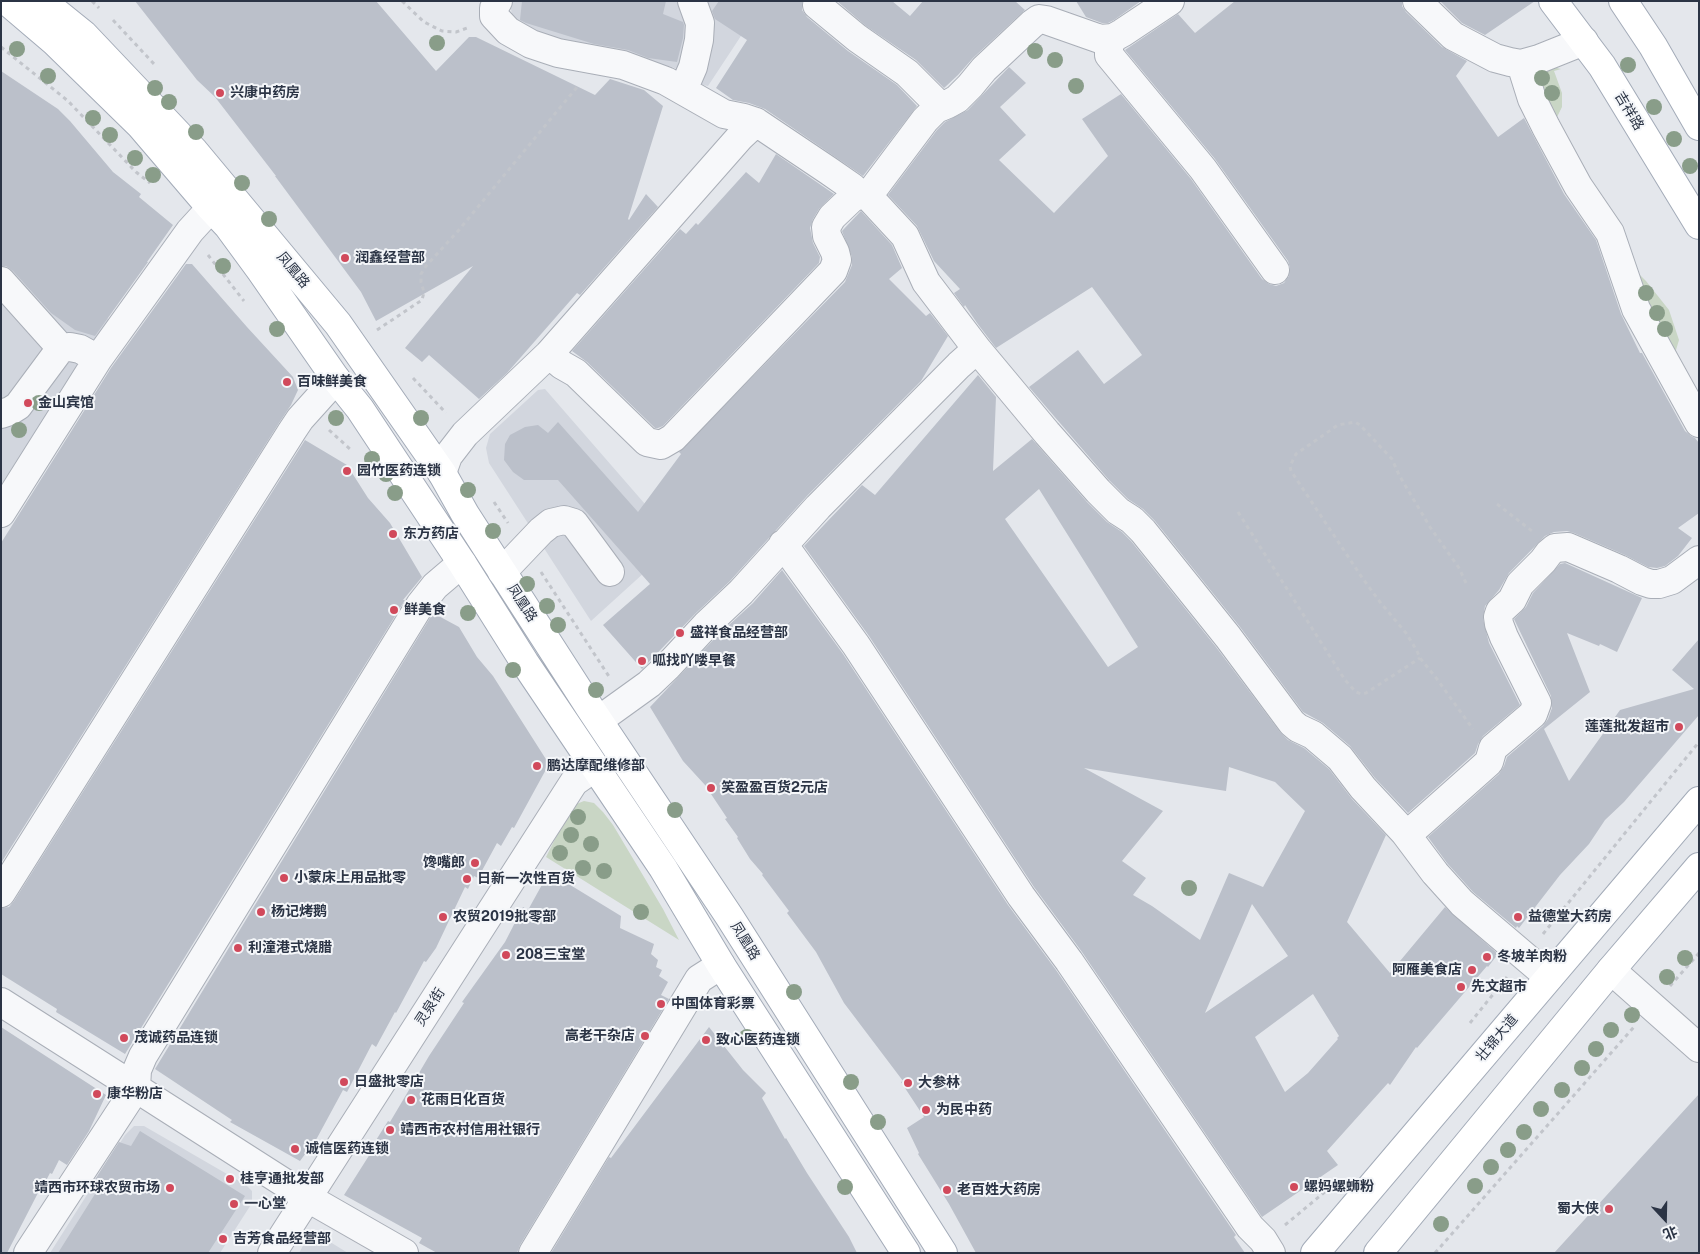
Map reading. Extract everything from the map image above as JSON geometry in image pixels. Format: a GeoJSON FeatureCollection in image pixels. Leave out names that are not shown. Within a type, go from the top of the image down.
{"type":"FeatureCollection","features":[{"type":"Feature","properties":{"kind":"main road","name":"凤凰路"},"geometry":{"type":"LineString","coordinates":[[7,1],[54,41],[140,125],[210,208],[228,226],[336,379],[365,416],[594,768],[663,868],[720,965],[906,1253]]}},
{"type":"Feature","properties":{"kind":"main road","name":"凤凰路"},"geometry":{"type":"LineString","coordinates":[[42,1],[84,34],[194,151],[338,324],[442,473],[465,514],[502,572],[729,916],[943,1253]]}},
{"type":"Feature","properties":{"kind":"main road","name":"吉祥路"},"geometry":{"type":"LineString","coordinates":[[1553,1],[1602,66],[1699,225]]}},
{"type":"Feature","properties":{"kind":"main road"},"geometry":{"type":"LineString","coordinates":[[1623,1],[1653,46],[1699,126]]}},
{"type":"Feature","properties":{"kind":"main road","name":"壮锦大道"},"geometry":{"type":"LineString","coordinates":[[1315,1253],[1699,801]]}},
{"type":"Feature","properties":{"kind":"main road"},"geometry":{"type":"LineString","coordinates":[[1378,1253],[1611,970],[1699,867]]}},
{"type":"Feature","properties":{"kind":"street"},"geometry":{"type":"LineString","coordinates":[[683,90],[693,67],[699,40],[700,23],[692,1]]}},
{"type":"Feature","properties":{"kind":"street"},"geometry":{"type":"LineString","coordinates":[[549,354],[562,365],[576,373],[647,442],[661,445],[673,438],[833,270],[837,260],[827,236],[826,227],[832,217],[852,198],[864,195],[925,120],[936,109],[957,99],[1032,24],[1036,10],[1046,20],[1100,39],[1112,38],[1122,33],[1170,1]]}},
{"type":"Feature","properties":{"kind":"street"},"geometry":{"type":"LineString","coordinates":[[1417,1],[1453,36],[1495,58],[1521,64],[1539,60],[1584,41]]}},
{"type":"Feature","properties":{"kind":"street"},"geometry":{"type":"LineString","coordinates":[[816,5],[857,38],[907,73],[941,107]]}},
{"type":"Feature","properties":{"kind":"street"},"geometry":{"type":"LineString","coordinates":[[496,9],[508,32],[531,44],[558,53],[623,66],[647,74],[683,90],[724,114],[756,122],[864,195],[905,236],[926,282],[977,349],[1046,433],[1098,491],[1118,511],[1132,520],[1143,531],[1292,722],[1340,758],[1462,903],[1549,977]]}},
{"type":"Feature","properties":{"kind":"street"},"geometry":{"type":"LineString","coordinates":[[1112,38],[1109,54],[1203,170],[1276,270]]}},
{"type":"Feature","properties":{"kind":"street"},"geometry":{"type":"LineString","coordinates":[[1521,64],[1532,99],[1546,127],[1578,186],[1610,233],[1636,309],[1699,423]]}},
{"type":"Feature","properties":{"kind":"street"},"geometry":{"type":"LineString","coordinates":[[442,473],[448,456],[465,434],[549,354],[740,136],[756,122]]}},
{"type":"Feature","properties":{"kind":"street"},"geometry":{"type":"LineString","coordinates":[[1,513],[98,359],[190,231],[210,208]]}},
{"type":"Feature","properties":{"kind":"street"},"geometry":{"type":"LineString","coordinates":[[1,281],[60,348]]}},
{"type":"Feature","properties":{"kind":"street"},"geometry":{"type":"LineString","coordinates":[[1,414],[18,406],[60,348],[70,347],[98,359]]}},
{"type":"Feature","properties":{"kind":"street"},"geometry":{"type":"LineString","coordinates":[[599,720],[649,684],[668,666],[706,625],[741,592],[783,544],[977,349]]}},
{"type":"Feature","properties":{"kind":"street"},"geometry":{"type":"LineString","coordinates":[[1,893],[292,431],[300,419],[336,379]]}},
{"type":"Feature","properties":{"kind":"street"},"geometry":{"type":"LineString","coordinates":[[502,572],[551,523],[564,520],[574,523],[610,572]]}},
{"type":"Feature","properties":{"kind":"street"},"geometry":{"type":"LineString","coordinates":[[783,544],[856,645],[1021,896],[1069,961],[1250,1227],[1267,1246]]}},
{"type":"Feature","properties":{"kind":"street"},"geometry":{"type":"LineString","coordinates":[[1405,833],[1416,827],[1479,772],[1488,762],[1493,748],[1533,714],[1537,703],[1498,624],[1498,617],[1500,611],[1512,600],[1520,584],[1555,548],[1568,547],[1582,552],[1651,584],[1672,580],[1699,560]]}},
{"type":"Feature","properties":{"kind":"street"},"geometry":{"type":"LineString","coordinates":[[28,1253],[136,1088],[138,1070],[143,1056],[420,605],[435,586],[462,563]]}},
{"type":"Feature","properties":{"kind":"street","name":"灵泉街"},"geometry":{"type":"LineString","coordinates":[[272,1253],[574,782],[594,768]]}},
{"type":"Feature","properties":{"kind":"street"},"geometry":{"type":"LineString","coordinates":[[533,1253],[700,979],[720,965]]}},
{"type":"Feature","properties":{"kind":"street"},"geometry":{"type":"LineString","coordinates":[[1611,970],[1699,1048]]}},
{"type":"Feature","properties":{"kind":"street"},"geometry":{"type":"LineString","coordinates":[[1,1002],[308,1198],[404,1253]]}},
{"type":"Feature","properties":{"kind":"path"},"geometry":{"type":"LineString","coordinates":[[402,1],[424,22],[442,31],[456,32],[496,9]]}},
{"type":"Feature","properties":{"kind":"path"},"geometry":{"type":"LineString","coordinates":[[1,47],[68,101],[136,172],[157,189]]}},
{"type":"Feature","properties":{"kind":"path"},"geometry":{"type":"LineString","coordinates":[[356,350],[379,328],[422,300],[424,292],[421,274],[426,266],[458,232],[583,80],[601,62]]}},
{"type":"Feature","properties":{"kind":"path"},"geometry":{"type":"LineString","coordinates":[[410,374],[465,434]]}},
{"type":"Feature","properties":{"kind":"path"},"geometry":{"type":"LineString","coordinates":[[1466,583],[1459,568],[1430,527],[1392,459],[1360,425],[1355,422],[1338,425],[1296,454],[1291,460],[1291,471],[1370,589],[1410,638],[1420,658],[1473,730],[1481,740],[1493,748]]}},
{"type":"Feature","properties":{"kind":"path"},"geometry":{"type":"LineString","coordinates":[[490,496],[626,700]]}},
{"type":"Feature","properties":{"kind":"path"},"geometry":{"type":"LineString","coordinates":[[1497,504],[1555,548]]}},
{"type":"Feature","properties":{"kind":"path"},"geometry":{"type":"LineString","coordinates":[[1238,512],[1334,664],[1350,687],[1356,692],[1366,693],[1420,658]]}},
{"type":"Feature","properties":{"kind":"path"},"geometry":{"type":"LineString","coordinates":[[1469,1024],[1699,742]]}},
{"type":"Feature","properties":{"kind":"path"},"geometry":{"type":"LineString","coordinates":[[1435,1253],[1699,953]]}},
{"type":"Feature","properties":{"kind":"path"},"geometry":{"type":"LineString","coordinates":[[1267,1246],[1281,1228],[1339,1180]]}},
{"type":"Feature","properties":{"kind":"shaded area"},"geometry":{"type":"Polygon","coordinates":[[[510,1],[764,1],[708,86],[699,84],[672,67],[650,65],[518,26],[512,16],[510,1]]]}},
{"type":"Feature","properties":{"kind":"shaded area","name":"金山宾馆"},"geometry":{"type":"Polygon","coordinates":[[[1,228],[110,320],[1,485],[1,228]]]}},
{"type":"Feature","properties":{"kind":"shaded area"},"geometry":{"type":"Polygon","coordinates":[[[545,389],[678,542],[591,621],[489,463],[486,448],[490,434],[538,390],[545,389]]]}},
{"type":"Feature","properties":{"kind":"shaded area","name":"靖西市环球农贸市场"},"geometry":{"type":"Polygon","coordinates":[[[134,1126],[144,1126],[246,1185],[252,1191],[252,1203],[220,1253],[50,1253],[125,1135],[134,1126]]]}},
{"type":"Feature","properties":{"kind":"shaded area"},"geometry":{"type":"Polygon","coordinates":[[[322,1237],[348,1253],[299,1253],[310,1238],[322,1237]]]}},
{"type":"Feature","properties":{"kind":"green space"},"geometry":{"type":"Polygon","coordinates":[[[1553,67],[1561,69],[1554,71],[1562,93],[1562,107],[1555,121],[1534,72],[1553,67]]]}},
{"type":"Feature","properties":{"kind":"green space"},"geometry":{"type":"Polygon","coordinates":[[[1637,272],[1669,310],[1679,340],[1676,350],[1678,362],[1661,338],[1637,272]]]}},
{"type":"Feature","properties":{"kind":"green space"},"geometry":{"type":"Polygon","coordinates":[[[584,801],[594,803],[613,825],[663,909],[679,940],[546,857],[567,815],[574,805],[584,801]]]}},
{"type":"Feature","properties":{"kind":"building"},"geometry":{"type":"Polygon","coordinates":[[[135,1],[376,1],[436,71],[469,37],[476,37],[595,95],[610,79],[644,90],[663,106],[628,219],[646,194],[658,207],[580,295],[577,293],[507,373],[479,399],[429,355],[422,362],[405,348],[473,266],[376,321],[361,292],[276,176],[215,97],[197,80],[135,1]]]}},
{"type":"Feature","properties":{"kind":"building"},"geometry":{"type":"Polygon","coordinates":[[[522,1],[666,1],[663,14],[683,22],[684,25],[677,62],[648,58],[628,50],[594,44],[526,23],[520,20],[522,1]]]}},
{"type":"Feature","properties":{"kind":"building"},"geometry":{"type":"Polygon","coordinates":[[[719,1],[802,1],[802,10],[807,17],[848,51],[897,85],[917,106],[863,176],[765,109],[733,100],[716,88],[747,40],[715,19],[712,11],[719,1]]]}},
{"type":"Feature","properties":{"kind":"building"},"geometry":{"type":"Polygon","coordinates":[[[837,1],[892,1],[910,16],[923,1],[1015,1],[1025,10],[944,88],[916,60],[866,26],[837,1]]]}},
{"type":"Feature","properties":{"kind":"building"},"geometry":{"type":"Polygon","coordinates":[[[1076,1],[1141,1],[1114,20],[1102,23],[1086,17],[1076,1]]]}},
{"type":"Feature","properties":{"kind":"building"},"geometry":{"type":"Polygon","coordinates":[[[1235,1],[1402,1],[1402,6],[1406,12],[1442,47],[1467,61],[1456,76],[1498,137],[1524,118],[1564,194],[1596,240],[1621,314],[1640,353],[1642,353],[1685,431],[1699,443],[1699,513],[1678,528],[1692,538],[1678,556],[1665,566],[1657,568],[1648,567],[1625,555],[1567,531],[1554,532],[1545,536],[1509,573],[1499,590],[1485,606],[1483,619],[1489,643],[1520,705],[1483,736],[1475,753],[1408,813],[1375,778],[1350,746],[1323,723],[1303,712],[1240,627],[1155,521],[1143,509],[1128,499],[1109,480],[1029,387],[1078,350],[1104,384],[1142,355],[1092,287],[996,348],[954,293],[960,289],[934,261],[917,226],[888,195],[937,130],[945,122],[968,110],[1009,67],[1026,83],[1000,107],[1026,135],[999,160],[1054,213],[1108,156],[1082,119],[1121,94],[1191,179],[1262,279],[1276,286],[1284,283],[1289,276],[1290,268],[1288,261],[1215,159],[1125,50],[1178,14],[1195,33],[1235,1]]]}},
{"type":"Feature","properties":{"kind":"building"},"geometry":{"type":"Polygon","coordinates":[[[1440,1],[1535,1],[1485,35],[1462,23],[1440,1]]]}},
{"type":"Feature","properties":{"kind":"building"},"geometry":{"type":"Polygon","coordinates":[[[1,71],[58,109],[113,172],[141,194],[139,197],[173,225],[95,336],[75,330],[51,313],[13,271],[6,266],[1,266],[1,71]]]}},
{"type":"Feature","properties":{"kind":"building"},"geometry":{"type":"Polygon","coordinates":[[[776,154],[834,194],[819,209],[810,228],[813,243],[820,257],[819,263],[663,426],[655,428],[587,362],[572,351],[680,229],[686,234],[696,223],[698,225],[746,172],[759,183],[776,154]]]}},
{"type":"Feature","properties":{"kind":"building"},"geometry":{"type":"Polygon","coordinates":[[[861,211],[892,245],[902,268],[889,279],[926,316],[930,313],[948,336],[921,381],[807,496],[730,581],[642,669],[603,625],[650,584],[558,480],[524,480],[513,472],[504,460],[505,444],[510,435],[525,427],[538,425],[548,433],[558,422],[638,512],[681,454],[679,452],[845,282],[852,265],[852,257],[842,231],[861,211]]]}},
{"type":"Feature","properties":{"kind":"building"},"geometry":{"type":"Polygon","coordinates":[[[186,264],[192,264],[293,377],[298,390],[291,405],[1,863],[1,543],[111,368],[186,264]]]}},
{"type":"Feature","properties":{"kind":"building"},"geometry":{"type":"Polygon","coordinates":[[[978,375],[996,397],[993,471],[1032,439],[1087,502],[1107,522],[1131,541],[1216,647],[1280,732],[1288,740],[1304,748],[1329,769],[1352,799],[1386,835],[1347,922],[1390,973],[1445,907],[1498,954],[1416,1047],[1390,1085],[1388,1083],[1327,1151],[1338,1165],[1262,1217],[1082,952],[1034,887],[869,636],[804,546],[862,485],[875,495],[978,375]],[[1039,489],[1005,519],[1108,667],[1138,647],[1039,489]],[[1229,767],[1226,791],[1084,768],[1163,811],[1122,861],[1146,878],[1133,895],[1200,940],[1229,873],[1263,887],[1305,811],[1275,782],[1229,767]],[[1252,904],[1205,1013],[1288,956],[1252,904]],[[1313,994],[1255,1037],[1285,1092],[1308,1073],[1339,1036],[1313,994]]]}},
{"type":"Feature","properties":{"kind":"building"},"geometry":{"type":"Polygon","coordinates":[[[305,440],[347,465],[368,498],[390,523],[422,577],[403,600],[405,600],[125,1054],[56,1012],[57,1009],[1,974],[1,908],[9,907],[14,901],[305,440]]]}},
{"type":"Feature","properties":{"kind":"building"},"geometry":{"type":"Polygon","coordinates":[[[1565,563],[1642,598],[1617,652],[1567,633],[1590,692],[1544,729],[1569,781],[1620,710],[1694,689],[1672,670],[1699,639],[1699,715],[1624,802],[1605,820],[1589,844],[1560,875],[1519,928],[1517,926],[1516,928],[1473,892],[1447,863],[1428,837],[1499,774],[1507,757],[1543,726],[1548,719],[1552,708],[1551,696],[1514,619],[1526,607],[1533,593],[1560,564],[1565,563]]]}},
{"type":"Feature","properties":{"kind":"building"},"geometry":{"type":"Polygon","coordinates":[[[782,570],[843,654],[1008,905],[1056,970],[1236,1235],[1234,1237],[1245,1253],[976,1253],[918,1154],[907,1128],[924,1117],[901,1082],[903,1081],[844,1003],[816,952],[787,913],[789,911],[763,874],[750,859],[725,819],[727,818],[705,785],[683,761],[650,707],[717,636],[753,603],[782,570]]]}},
{"type":"Feature","properties":{"kind":"building"},"geometry":{"type":"Polygon","coordinates":[[[433,613],[459,627],[477,657],[493,676],[549,764],[514,828],[512,827],[501,846],[497,843],[478,878],[474,876],[468,889],[465,887],[436,948],[426,962],[424,961],[376,1047],[372,1044],[347,1092],[343,1090],[317,1138],[300,1161],[230,1122],[232,1120],[155,1069],[433,613]]]}},
{"type":"Feature","properties":{"kind":"building"},"geometry":{"type":"Polygon","coordinates":[[[549,872],[621,916],[620,928],[654,944],[651,954],[658,960],[656,967],[662,970],[659,976],[668,982],[661,995],[669,999],[520,1245],[517,1253],[437,1253],[419,1243],[422,1238],[344,1195],[388,1121],[390,1122],[429,1056],[464,1003],[462,1002],[505,942],[523,907],[528,910],[549,872]]]}},
{"type":"Feature","properties":{"kind":"building"},"geometry":{"type":"Polygon","coordinates":[[[1,1027],[106,1095],[89,1131],[67,1165],[59,1160],[52,1174],[50,1173],[7,1253],[1,1253],[1,1027]]]}},
{"type":"Feature","properties":{"kind":"building"},"geometry":{"type":"Polygon","coordinates":[[[709,1027],[743,1070],[766,1093],[762,1098],[785,1139],[849,1237],[857,1253],[551,1253],[609,1157],[611,1158],[709,1027]]]}},
{"type":"Feature","properties":{"kind":"building"},"geometry":{"type":"Polygon","coordinates":[[[1699,1094],[1699,1253],[1554,1253],[1699,1094]]]}},
{"type":"Feature","properties":{"kind":"building","name":"靖西市环球农贸市场"},"geometry":{"type":"Polygon","coordinates":[[[140,1131],[245,1196],[208,1253],[58,1253],[100,1186],[94,1181],[119,1142],[131,1146],[140,1131]]]}},
{"type":"Feature","properties":{"kind":"place","name":"兴康中药房"},"geometry":{"type":"Point","coordinates":[220,93]}},
{"type":"Feature","properties":{"kind":"place","name":"润鑫经营部"},"geometry":{"type":"Point","coordinates":[345,258]}},
{"type":"Feature","properties":{"kind":"place","name":"百味鲜美食"},"geometry":{"type":"Point","coordinates":[287,382]}},
{"type":"Feature","properties":{"kind":"place","name":"金山宾馆"},"geometry":{"type":"Point","coordinates":[28,403]}},
{"type":"Feature","properties":{"kind":"place","name":"园竹医药连锁"},"geometry":{"type":"Point","coordinates":[347,471]}},
{"type":"Feature","properties":{"kind":"place","name":"东方药店"},"geometry":{"type":"Point","coordinates":[393,534]}},
{"type":"Feature","properties":{"kind":"place","name":"鲜美食"},"geometry":{"type":"Point","coordinates":[394,610]}},
{"type":"Feature","properties":{"kind":"place","name":"盛祥食品经营部"},"geometry":{"type":"Point","coordinates":[680,633]}},
{"type":"Feature","properties":{"kind":"place","name":"呱找吖喽早餐"},"geometry":{"type":"Point","coordinates":[642,661]}},
{"type":"Feature","properties":{"kind":"place","name":"莲莲批发超市"},"geometry":{"type":"Point","coordinates":[1679,727]}},
{"type":"Feature","properties":{"kind":"place","name":"鹏达摩配维修部"},"geometry":{"type":"Point","coordinates":[537,766]}},
{"type":"Feature","properties":{"kind":"place","name":"笑盈盈百货2元店"},"geometry":{"type":"Point","coordinates":[711,788]}},
{"type":"Feature","properties":{"kind":"place","name":"馋嘴郎"},"geometry":{"type":"Point","coordinates":[475,863]}},
{"type":"Feature","properties":{"kind":"place","name":"小蒙床上用品批零"},"geometry":{"type":"Point","coordinates":[284,878]}},
{"type":"Feature","properties":{"kind":"place","name":"日新一次性百货"},"geometry":{"type":"Point","coordinates":[467,879]}},
{"type":"Feature","properties":{"kind":"place","name":"杨记烤鹅"},"geometry":{"type":"Point","coordinates":[261,912]}},
{"type":"Feature","properties":{"kind":"place","name":"农贸2019批零部"},"geometry":{"type":"Point","coordinates":[443,917]}},
{"type":"Feature","properties":{"kind":"place","name":"益德堂大药房"},"geometry":{"type":"Point","coordinates":[1518,917]}},
{"type":"Feature","properties":{"kind":"place","name":"利潼港式烧腊"},"geometry":{"type":"Point","coordinates":[238,948]}},
{"type":"Feature","properties":{"kind":"place","name":"208三宝堂"},"geometry":{"type":"Point","coordinates":[506,955]}},
{"type":"Feature","properties":{"kind":"place","name":"冬坡羊肉粉"},"geometry":{"type":"Point","coordinates":[1487,957]}},
{"type":"Feature","properties":{"kind":"place","name":"阿雁美食店"},"geometry":{"type":"Point","coordinates":[1472,970]}},
{"type":"Feature","properties":{"kind":"place","name":"先文超市"},"geometry":{"type":"Point","coordinates":[1461,987]}},
{"type":"Feature","properties":{"kind":"place","name":"中国体育彩票"},"geometry":{"type":"Point","coordinates":[661,1004]}},
{"type":"Feature","properties":{"kind":"place","name":"高老干杂店"},"geometry":{"type":"Point","coordinates":[645,1036]}},
{"type":"Feature","properties":{"kind":"place","name":"茂诚药品连锁"},"geometry":{"type":"Point","coordinates":[124,1038]}},
{"type":"Feature","properties":{"kind":"place","name":"致心医药连锁"},"geometry":{"type":"Point","coordinates":[706,1040]}},
{"type":"Feature","properties":{"kind":"place","name":"日盛批零店"},"geometry":{"type":"Point","coordinates":[344,1082]}},
{"type":"Feature","properties":{"kind":"place","name":"大参林"},"geometry":{"type":"Point","coordinates":[908,1083]}},
{"type":"Feature","properties":{"kind":"place","name":"康华粉店"},"geometry":{"type":"Point","coordinates":[97,1094]}},
{"type":"Feature","properties":{"kind":"place","name":"花雨日化百货"},"geometry":{"type":"Point","coordinates":[411,1100]}},
{"type":"Feature","properties":{"kind":"place","name":"为民中药"},"geometry":{"type":"Point","coordinates":[926,1110]}},
{"type":"Feature","properties":{"kind":"place","name":"靖西市农村信用社银行"},"geometry":{"type":"Point","coordinates":[390,1130]}},
{"type":"Feature","properties":{"kind":"place","name":"诚信医药连锁"},"geometry":{"type":"Point","coordinates":[295,1149]}},
{"type":"Feature","properties":{"kind":"place","name":"桂亨通批发部"},"geometry":{"type":"Point","coordinates":[230,1179]}},
{"type":"Feature","properties":{"kind":"place","name":"螺妈螺蛳粉"},"geometry":{"type":"Point","coordinates":[1294,1187]}},
{"type":"Feature","properties":{"kind":"place","name":"靖西市环球农贸市场"},"geometry":{"type":"Point","coordinates":[170,1188]}},
{"type":"Feature","properties":{"kind":"place","name":"老百姓大药房"},"geometry":{"type":"Point","coordinates":[947,1190]}},
{"type":"Feature","properties":{"kind":"place","name":"一心堂"},"geometry":{"type":"Point","coordinates":[234,1204]}},
{"type":"Feature","properties":{"kind":"place","name":"蜀大侠"},"geometry":{"type":"Point","coordinates":[1609,1209]}},
{"type":"Feature","properties":{"kind":"place","name":"吉芳食品经营部"},"geometry":{"type":"Point","coordinates":[223,1239]}}]}
